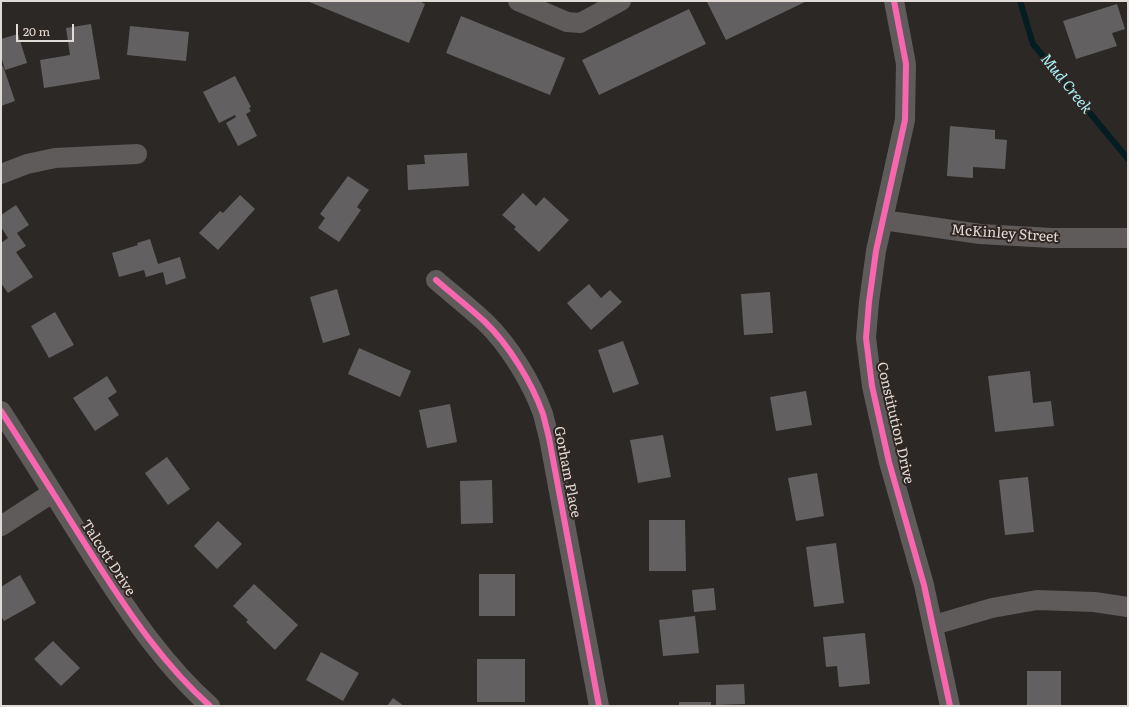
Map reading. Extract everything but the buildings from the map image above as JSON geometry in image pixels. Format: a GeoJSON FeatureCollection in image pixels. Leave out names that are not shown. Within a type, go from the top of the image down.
{"type":"FeatureCollection","features":[{"type":"Feature","properties":{"kind":"street"},"geometry":{"type":"LineString","coordinates":[[518,1],[567,22],[580,23],[622,1]]}},
{"type":"Feature","properties":{"kind":"street","name":"Constitution Drive"},"geometry":{"type":"LineString","coordinates":[[894,1],[906,64],[905,120],[876,251],[866,338],[872,386],[889,462],[916,554],[934,625],[950,706]]}},
{"type":"Feature","properties":{"kind":"street"},"geometry":{"type":"LineString","coordinates":[[1,174],[27,164],[55,158],[137,154]]}},
{"type":"Feature","properties":{"kind":"street","name":"McKinley Street"},"geometry":{"type":"LineString","coordinates":[[883,220],[980,234],[1052,238],[1128,238]]}},
{"type":"Feature","properties":{"kind":"street","name":"Gorham Place"},"geometry":{"type":"LineString","coordinates":[[436,280],[485,322],[498,336],[525,376],[543,414],[599,706]]}},
{"type":"Feature","properties":{"kind":"street","name":"Talcott Drive"},"geometry":{"type":"LineString","coordinates":[[1,411],[52,493],[139,626],[174,670],[210,706]]}},
{"type":"Feature","properties":{"kind":"street"},"geometry":{"type":"LineString","coordinates":[[1,526],[52,493]]}},
{"type":"Feature","properties":{"kind":"street"},"geometry":{"type":"LineString","coordinates":[[934,625],[992,608],[1037,600],[1094,602],[1128,607]]}},
{"type":"Feature","properties":{"kind":"waterway","name":"Mud Creek"},"geometry":{"type":"LineString","coordinates":[[1020,1],[1033,44],[1128,159]]}},
{"type":"Feature","properties":{"kind":"cycle path"},"geometry":{"type":"LineString","coordinates":[[894,1],[906,64],[905,120],[876,251],[866,338],[872,386],[889,462],[924,585],[950,706]]}},
{"type":"Feature","properties":{"kind":"cycle path"},"geometry":{"type":"LineString","coordinates":[[436,280],[485,322],[503,342],[526,377],[543,414],[549,438],[599,706]]}},
{"type":"Feature","properties":{"kind":"cycle path"},"geometry":{"type":"LineString","coordinates":[[1,411],[136,622],[178,674],[210,706]]}}]}
